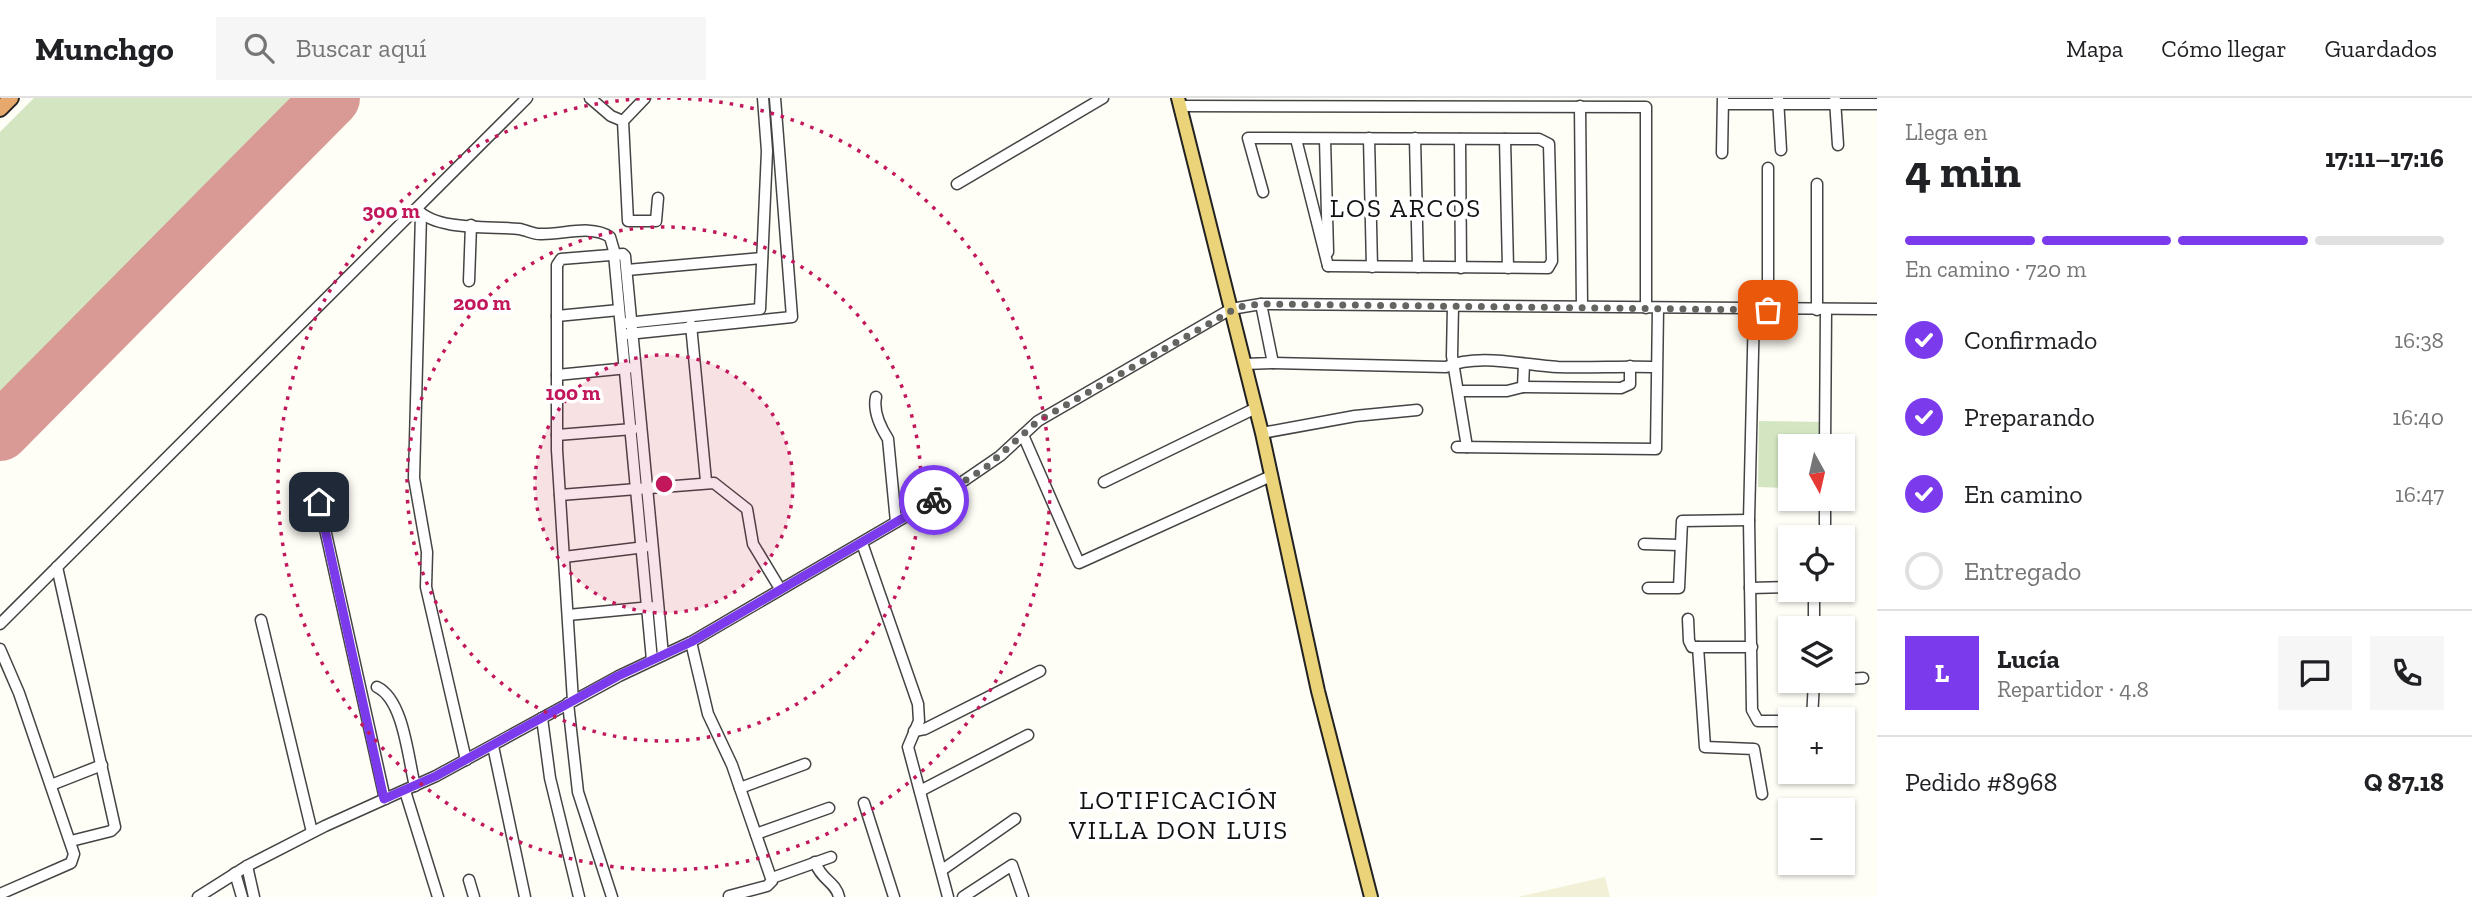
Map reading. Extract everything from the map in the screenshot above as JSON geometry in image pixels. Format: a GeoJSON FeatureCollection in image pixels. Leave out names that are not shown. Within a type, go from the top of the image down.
{"type":"FeatureCollection","features":[{"type":"Feature","properties":{"kind":"highway"},"geometry":{"type":"LineString","coordinates":[[0,109],[11,98]]}},
{"type":"Feature","properties":{"kind":"main road"},"geometry":{"type":"LineString","coordinates":[[1179,102],[1256,408],[1324,715],[1371,897]]}},
{"type":"Feature","properties":{"kind":"street"},"geometry":{"type":"LineString","coordinates":[[0,624],[418,211],[527,98]]}},
{"type":"Feature","properties":{"kind":"street"},"geometry":{"type":"LineString","coordinates":[[590,98],[611,116],[623,121]]}},
{"type":"Feature","properties":{"kind":"street"},"geometry":{"type":"LineString","coordinates":[[645,98],[623,121],[628,221],[656,221],[658,198]]}},
{"type":"Feature","properties":{"kind":"street"},"geometry":{"type":"LineString","coordinates":[[628,331],[758,312],[767,151],[763,98]]}},
{"type":"Feature","properties":{"kind":"street"},"geometry":{"type":"LineString","coordinates":[[691,323],[792,317],[775,98]]}},
{"type":"Feature","properties":{"kind":"street"},"geometry":{"type":"LineString","coordinates":[[957,184],[1103,98]]}},
{"type":"Feature","properties":{"kind":"street"},"geometry":{"type":"LineString","coordinates":[[1722,153],[1724,101],[1835,101],[1877,104]]}},
{"type":"Feature","properties":{"kind":"street"},"geometry":{"type":"LineString","coordinates":[[1778,101],[1781,150]]}},
{"type":"Feature","properties":{"kind":"street"},"geometry":{"type":"LineString","coordinates":[[1835,101],[1838,145]]}},
{"type":"Feature","properties":{"kind":"street"},"geometry":{"type":"LineString","coordinates":[[1179,102],[1646,107],[1646,307]]}},
{"type":"Feature","properties":{"kind":"street"},"geometry":{"type":"LineString","coordinates":[[1580,106],[1582,306]]}},
{"type":"Feature","properties":{"kind":"street"},"geometry":{"type":"LineString","coordinates":[[1263,192],[1248,138],[1542,139],[1548,142],[1551,264],[1545,269],[1328,267]]}},
{"type":"Feature","properties":{"kind":"street"},"geometry":{"type":"LineString","coordinates":[[1370,138],[1372,267]]}},
{"type":"Feature","properties":{"kind":"street"},"geometry":{"type":"LineString","coordinates":[[1415,138],[1418,267]]}},
{"type":"Feature","properties":{"kind":"street"},"geometry":{"type":"LineString","coordinates":[[1296,139],[1328,267]]}},
{"type":"Feature","properties":{"kind":"street"},"geometry":{"type":"LineString","coordinates":[[1325,139],[1328,267]]}},
{"type":"Feature","properties":{"kind":"street"},"geometry":{"type":"LineString","coordinates":[[1460,139],[1461,268]]}},
{"type":"Feature","properties":{"kind":"street"},"geometry":{"type":"LineString","coordinates":[[1505,139],[1508,268]]}},
{"type":"Feature","properties":{"kind":"street"},"geometry":{"type":"LineString","coordinates":[[767,151],[778,150]]}},
{"type":"Feature","properties":{"kind":"street"},"geometry":{"type":"LineString","coordinates":[[766,164],[779,164]]}},
{"type":"Feature","properties":{"kind":"street"},"geometry":{"type":"LineString","coordinates":[[1768,168],[1768,310]]}},
{"type":"Feature","properties":{"kind":"street"},"geometry":{"type":"LineString","coordinates":[[1817,184],[1825,434]]}},
{"type":"Feature","properties":{"kind":"street"},"geometry":{"type":"LineString","coordinates":[[418,211],[444,223],[522,229],[538,234],[597,231],[610,237],[626,270],[628,331],[624,368],[647,487],[653,546],[652,660]]}},
{"type":"Feature","properties":{"kind":"street"},"geometry":{"type":"LineString","coordinates":[[418,211],[414,478],[427,552],[426,587],[466,760]]}},
{"type":"Feature","properties":{"kind":"street"},"geometry":{"type":"LineString","coordinates":[[469,281],[471,225]]}},
{"type":"Feature","properties":{"kind":"street"},"geometry":{"type":"LineString","coordinates":[[618,254],[620,324],[628,331],[635,368],[635,488],[641,547],[663,655]]}},
{"type":"Feature","properties":{"kind":"street"},"geometry":{"type":"LineString","coordinates":[[611,897],[578,792],[557,435],[557,316],[559,261],[618,254]]}},
{"type":"Feature","properties":{"kind":"street"},"geometry":{"type":"LineString","coordinates":[[626,270],[762,258]]}},
{"type":"Feature","properties":{"kind":"street"},"geometry":{"type":"LineString","coordinates":[[1261,304],[1273,363]]}},
{"type":"Feature","properties":{"kind":"street"},"geometry":{"type":"LineString","coordinates":[[198,897],[247,866],[312,832],[466,760],[571,702],[691,642],[779,587],[862,542],[985,468],[1049,415],[1231,309],[1261,304],[1877,309]]}},
{"type":"Feature","properties":{"kind":"street"},"geometry":{"type":"LineString","coordinates":[[1452,306],[1462,447],[1656,449],[1658,308]]}},
{"type":"Feature","properties":{"kind":"street"},"geometry":{"type":"LineString","coordinates":[[557,316],[619,310]]}},
{"type":"Feature","properties":{"kind":"street"},"geometry":{"type":"LineString","coordinates":[[1754,310],[1749,520],[1754,718],[1758,721],[1778,721]]}},
{"type":"Feature","properties":{"kind":"street"},"geometry":{"type":"LineString","coordinates":[[691,323],[706,481]]}},
{"type":"Feature","properties":{"kind":"street"},"geometry":{"type":"LineString","coordinates":[[1245,364],[1446,367],[1454,363],[1656,367]]}},
{"type":"Feature","properties":{"kind":"street"},"geometry":{"type":"LineString","coordinates":[[1523,387],[1524,364]]}},
{"type":"Feature","properties":{"kind":"street"},"geometry":{"type":"LineString","coordinates":[[1459,391],[1507,391],[1523,387],[1626,387],[1630,383],[1630,366]]}},
{"type":"Feature","properties":{"kind":"street"},"geometry":{"type":"LineString","coordinates":[[557,375],[635,368]]}},
{"type":"Feature","properties":{"kind":"street"},"geometry":{"type":"LineString","coordinates":[[876,397],[878,418],[888,439],[896,522]]}},
{"type":"Feature","properties":{"kind":"street"},"geometry":{"type":"LineString","coordinates":[[1104,482],[1256,408]]}},
{"type":"Feature","properties":{"kind":"street"},"geometry":{"type":"LineString","coordinates":[[1262,433],[1355,416],[1416,410]]}},
{"type":"Feature","properties":{"kind":"street"},"geometry":{"type":"LineString","coordinates":[[557,435],[635,429]]}},
{"type":"Feature","properties":{"kind":"street"},"geometry":{"type":"LineString","coordinates":[[1023,435],[1079,563],[1271,476]]}},
{"type":"Feature","properties":{"kind":"street"},"geometry":{"type":"LineString","coordinates":[[560,495],[706,481],[718,485],[747,509],[753,544],[779,587]]}},
{"type":"Feature","properties":{"kind":"street"},"geometry":{"type":"LineString","coordinates":[[319,502],[384,799]]}},
{"type":"Feature","properties":{"kind":"street"},"geometry":{"type":"LineString","coordinates":[[1648,588],[1679,588],[1679,545],[1681,524],[1685,519],[1749,520]]}},
{"type":"Feature","properties":{"kind":"street"},"geometry":{"type":"LineString","coordinates":[[862,542],[918,704],[919,721],[908,747],[948,897]]}},
{"type":"Feature","properties":{"kind":"street"},"geometry":{"type":"LineString","coordinates":[[1644,544],[1679,545]]}},
{"type":"Feature","properties":{"kind":"street"},"geometry":{"type":"LineString","coordinates":[[564,556],[653,546]]}},
{"type":"Feature","properties":{"kind":"street"},"geometry":{"type":"LineString","coordinates":[[57,567],[114,827],[111,831],[71,841]]}},
{"type":"Feature","properties":{"kind":"street"},"geometry":{"type":"LineString","coordinates":[[1750,588],[1778,587]]}},
{"type":"Feature","properties":{"kind":"street"},"geometry":{"type":"LineString","coordinates":[[568,615],[653,607]]}},
{"type":"Feature","properties":{"kind":"street"},"geometry":{"type":"LineString","coordinates":[[1688,619],[1689,644],[1698,647],[1752,647]]}},
{"type":"Feature","properties":{"kind":"street"},"geometry":{"type":"LineString","coordinates":[[261,620],[312,832]]}},
{"type":"Feature","properties":{"kind":"street"},"geometry":{"type":"LineString","coordinates":[[691,642],[710,721],[740,788],[772,878],[772,883],[767,886],[729,896]]}},
{"type":"Feature","properties":{"kind":"street"},"geometry":{"type":"LineString","coordinates":[[1698,647],[1705,747],[1754,749],[1762,794]]}},
{"type":"Feature","properties":{"kind":"street"},"geometry":{"type":"LineString","coordinates":[[0,649],[74,854],[71,863],[0,894]]}},
{"type":"Feature","properties":{"kind":"street"},"geometry":{"type":"LineString","coordinates":[[914,731],[925,729],[1040,671]]}},
{"type":"Feature","properties":{"kind":"street"},"geometry":{"type":"LineString","coordinates":[[1855,679],[1863,678]]}},
{"type":"Feature","properties":{"kind":"street"},"geometry":{"type":"LineString","coordinates":[[377,687],[388,694],[397,709],[410,788],[438,897]]}},
{"type":"Feature","properties":{"kind":"street"},"geometry":{"type":"LineString","coordinates":[[542,718],[550,778],[579,897]]}},
{"type":"Feature","properties":{"kind":"street"},"geometry":{"type":"LineString","coordinates":[[920,791],[1028,735]]}},
{"type":"Feature","properties":{"kind":"street"},"geometry":{"type":"LineString","coordinates":[[493,746],[525,897]]}},
{"type":"Feature","properties":{"kind":"street"},"geometry":{"type":"LineString","coordinates":[[740,788],[805,764]]}},
{"type":"Feature","properties":{"kind":"street"},"geometry":{"type":"LineString","coordinates":[[51,785],[102,765]]}},
{"type":"Feature","properties":{"kind":"street"},"geometry":{"type":"LineString","coordinates":[[864,803],[894,897]]}},
{"type":"Feature","properties":{"kind":"street"},"geometry":{"type":"LineString","coordinates":[[756,834],[830,808]]}},
{"type":"Feature","properties":{"kind":"street"},"geometry":{"type":"LineString","coordinates":[[942,870],[1014,819]]}},
{"type":"Feature","properties":{"kind":"street"},"geometry":{"type":"LineString","coordinates":[[772,878],[831,857]]}},
{"type":"Feature","properties":{"kind":"street"},"geometry":{"type":"LineString","coordinates":[[815,862],[821,877],[835,887],[839,897]]}},
{"type":"Feature","properties":{"kind":"street"},"geometry":{"type":"LineString","coordinates":[[967,896],[1012,865],[1023,897]]}},
{"type":"Feature","properties":{"kind":"street"},"geometry":{"type":"LineString","coordinates":[[247,866],[254,897]]}},
{"type":"Feature","properties":{"kind":"street"},"geometry":{"type":"LineString","coordinates":[[235,873],[242,897]]}},
{"type":"Feature","properties":{"kind":"street"},"geometry":{"type":"LineString","coordinates":[[469,880],[474,897]]}},
{"type":"Feature","properties":{"kind":"green space"},"geometry":{"type":"Polygon","coordinates":[[[34,98],[311,98],[0,412],[0,132],[34,98]]]}},
{"type":"Feature","properties":{"kind":"green space"},"geometry":{"type":"Polygon","coordinates":[[[1759,421],[1823,422],[1823,434],[1778,434],[1778,488],[1758,487],[1759,421]]]}},
{"type":"Feature","properties":{"kind":"green space"},"geometry":{"type":"Polygon","coordinates":[[[1605,877],[1610,897],[1518,897],[1605,877]]]}},
{"type":"Feature","properties":{"kind":"taxiway"},"geometry":{"type":"LineString","coordinates":[[297,133],[322,98]]}},
{"type":"Feature","properties":{"kind":"runway"},"geometry":{"type":"LineString","coordinates":[[0,432],[331,98]]}},
{"type":"Feature","properties":{"kind":"way so far"},"geometry":{"type":"LineString","coordinates":[[934,500],[985,468],[1038,421],[1231,309],[1246,305],[1582,306],[1768,310]]}},
{"type":"Feature","properties":{"kind":"district","name":"LOS ARCOS"},"geometry":{"type":"Point","coordinates":[1406,208]}},
{"type":"Feature","properties":{"kind":"district","name":"LOTIFICACIÓN VILLA DON LUIS"},"geometry":{"type":"Point","coordinates":[1179,815]}},
{"type":"Feature","properties":{"kind":"route"},"geometry":{"type":"LineString","coordinates":[[319,502],[384,799],[436,776],[618,676],[691,642],[779,587],[934,500]]}}]}
